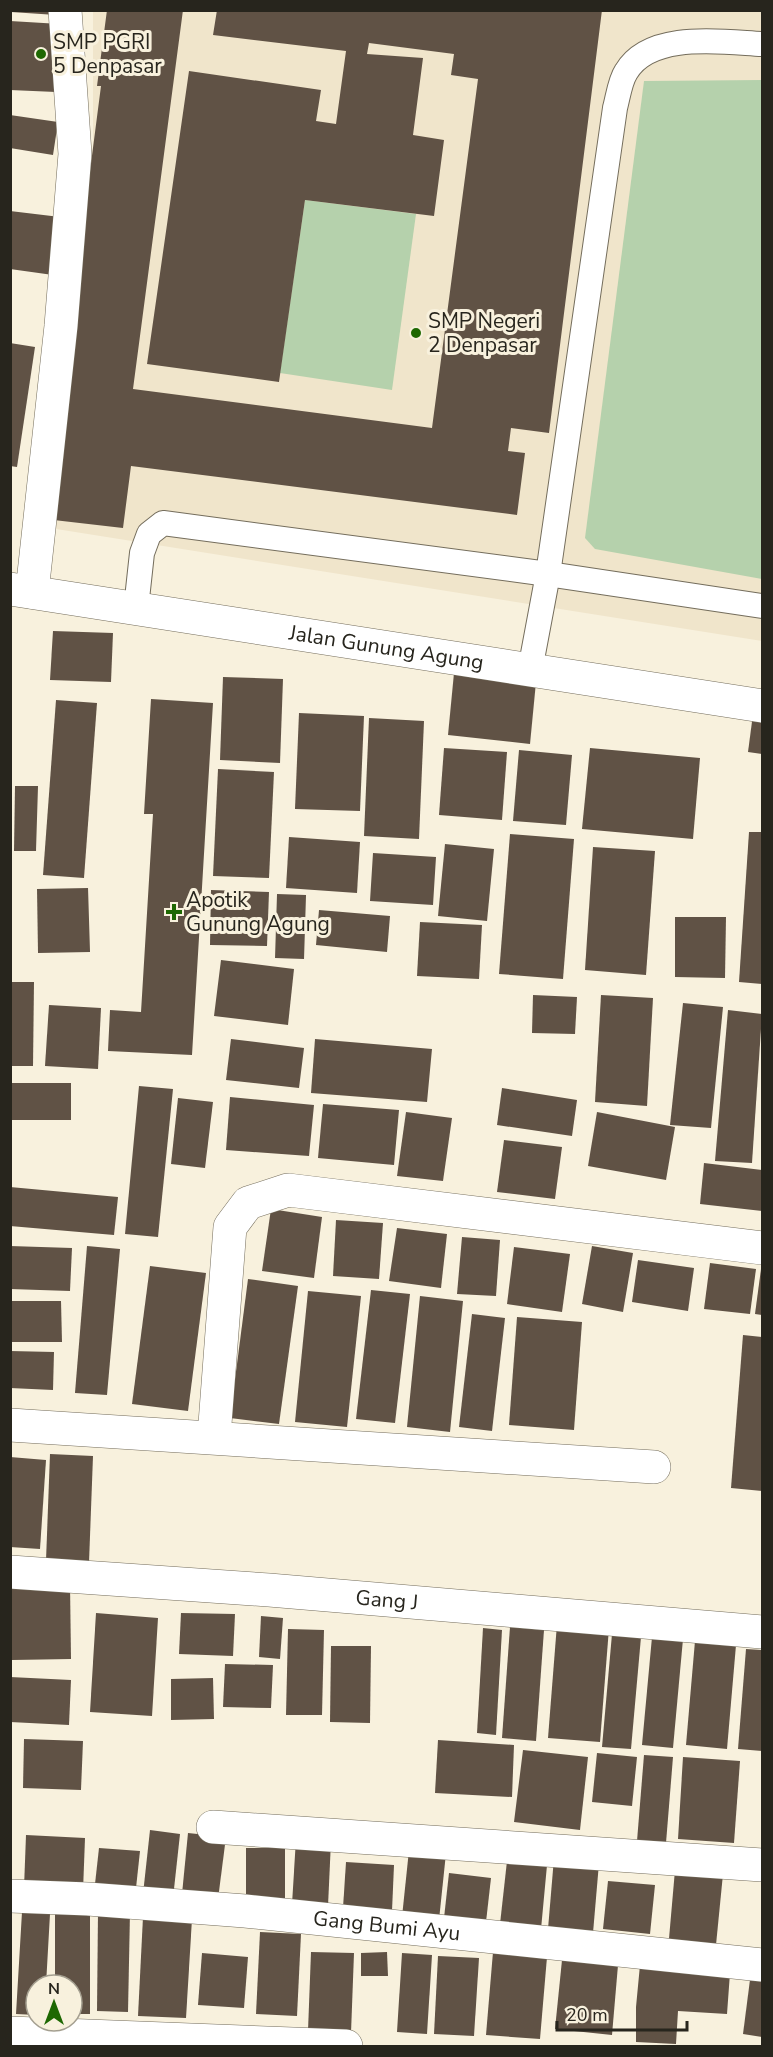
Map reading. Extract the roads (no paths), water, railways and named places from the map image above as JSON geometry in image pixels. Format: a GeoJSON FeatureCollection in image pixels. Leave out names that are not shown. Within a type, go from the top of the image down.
{"type":"FeatureCollection","features":[{"type":"Feature","properties":{"kind":"street"},"geometry":{"type":"LineString","coordinates":[[21,590],[61,326],[75,154],[65,10]]}},
{"type":"Feature","properties":{"kind":"street","name":"Jalan Gunung Agung"},"geometry":{"type":"LineString","coordinates":[[21,590],[762,706]]}},
{"type":"Feature","properties":{"kind":"street"},"geometry":{"type":"LineString","coordinates":[[214,1437],[230,1227],[248,1203],[270,1194],[288,1190],[762,1248]]}},
{"type":"Feature","properties":{"kind":"street"},"geometry":{"type":"LineString","coordinates":[[10,1425],[654,1467]]}},
{"type":"Feature","properties":{"kind":"street","name":"Gang J"},"geometry":{"type":"LineString","coordinates":[[10,1572],[268,1590],[762,1632]]}},
{"type":"Feature","properties":{"kind":"street"},"geometry":{"type":"LineString","coordinates":[[213,1827],[762,1865]]}},
{"type":"Feature","properties":{"kind":"street","name":"Gang Bumi Ayu"},"geometry":{"type":"LineString","coordinates":[[10,1896],[88,1899],[245,1911],[762,1965]]}},
{"type":"Feature","properties":{"kind":"street"},"geometry":{"type":"LineString","coordinates":[[10,2032],[346,2046]]}},
{"type":"Feature","properties":{"kind":"lane"},"geometry":{"type":"LineString","coordinates":[[530,670],[548,574],[615,108],[625,72],[645,52],[672,43],[762,44]]}},
{"type":"Feature","properties":{"kind":"lane"},"geometry":{"type":"LineString","coordinates":[[136,608],[142,553],[149,534],[163,523],[548,574],[762,606]]}},
{"type":"Feature","properties":{"kind":"place","name":"SMP PGRI 5 Denpasar"},"geometry":{"type":"Point","coordinates":[41,54]}},
{"type":"Feature","properties":{"kind":"place","name":"SMP Negeri 2 Denpasar"},"geometry":{"type":"Point","coordinates":[416,333]}},
{"type":"Feature","properties":{"kind":"place","name":"Apotik Gunung Agung"},"geometry":{"type":"Point","coordinates":[174,912]}}]}
